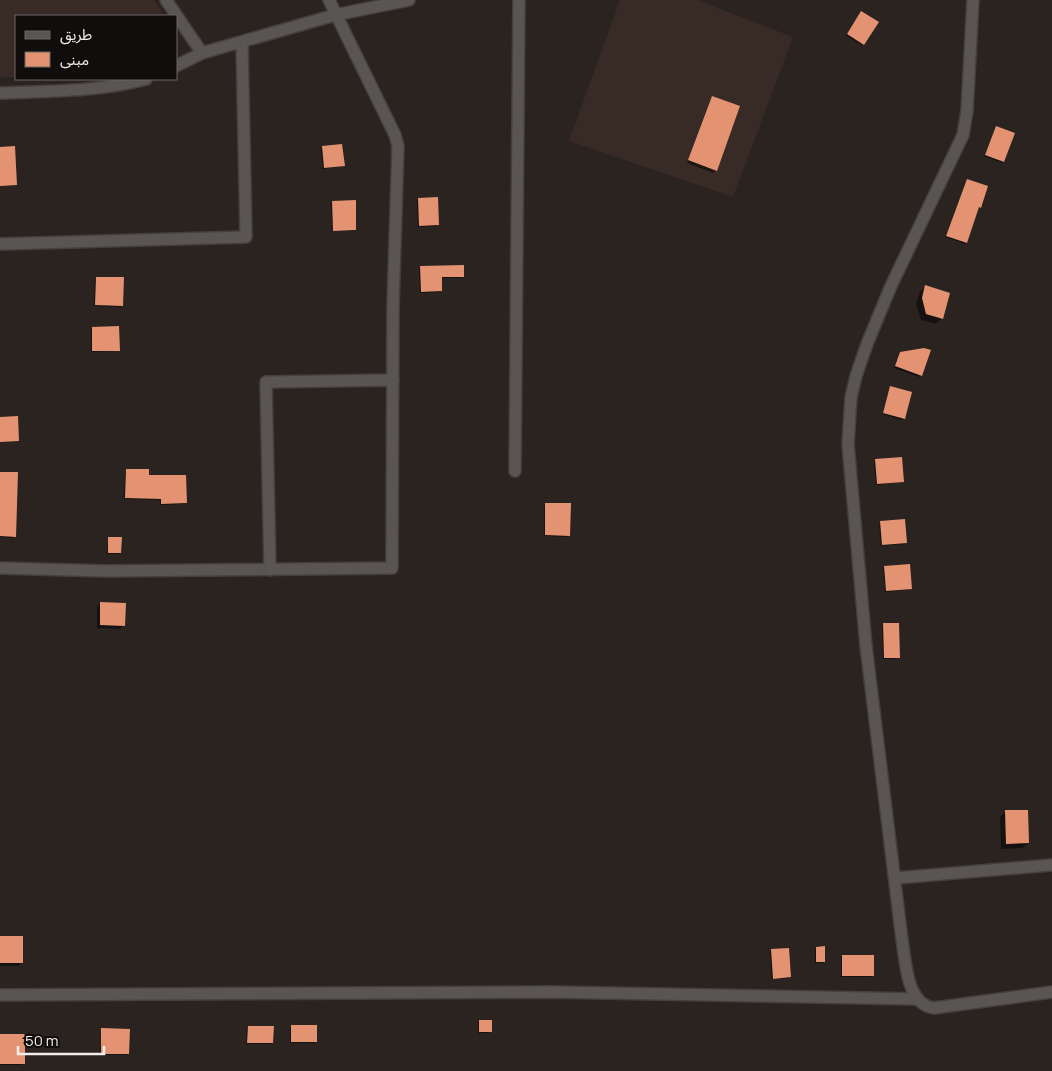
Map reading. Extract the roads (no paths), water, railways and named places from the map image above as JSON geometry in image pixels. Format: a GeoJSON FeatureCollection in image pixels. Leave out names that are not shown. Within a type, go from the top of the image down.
{"type":"FeatureCollection","features":[{"type":"Feature","properties":{"kind":"street"},"geometry":{"type":"LineString","coordinates":[[166,0],[176,15]]}},
{"type":"Feature","properties":{"kind":"street"},"geometry":{"type":"LineString","coordinates":[[0,568],[106,571],[392,568],[393,297],[398,146],[395,135],[329,0]]}},
{"type":"Feature","properties":{"kind":"street"},"geometry":{"type":"LineString","coordinates":[[178,65],[202,54],[335,15],[409,0]]}},
{"type":"Feature","properties":{"kind":"street"},"geometry":{"type":"LineString","coordinates":[[515,471],[519,0]]}},
{"type":"Feature","properties":{"kind":"street"},"geometry":{"type":"LineString","coordinates":[[973,0],[967,111],[963,134],[891,286],[864,352],[851,397],[848,444],[866,646],[896,878],[902,940],[910,981],[918,999],[926,1006],[934,1008],[1052,992]]}},
{"type":"Feature","properties":{"kind":"street"},"geometry":{"type":"LineString","coordinates":[[178,18],[202,54]]}},
{"type":"Feature","properties":{"kind":"street"},"geometry":{"type":"LineString","coordinates":[[0,244],[246,237],[242,42]]}},
{"type":"Feature","properties":{"kind":"street"},"geometry":{"type":"LineString","coordinates":[[0,93],[103,88],[142,80]]}},
{"type":"Feature","properties":{"kind":"street"},"geometry":{"type":"LineString","coordinates":[[270,570],[266,382],[392,380]]}},
{"type":"Feature","properties":{"kind":"street"},"geometry":{"type":"LineString","coordinates":[[896,878],[1052,864]]}},
{"type":"Feature","properties":{"kind":"street"},"geometry":{"type":"LineString","coordinates":[[0,995],[552,992],[918,999]]}}]}
